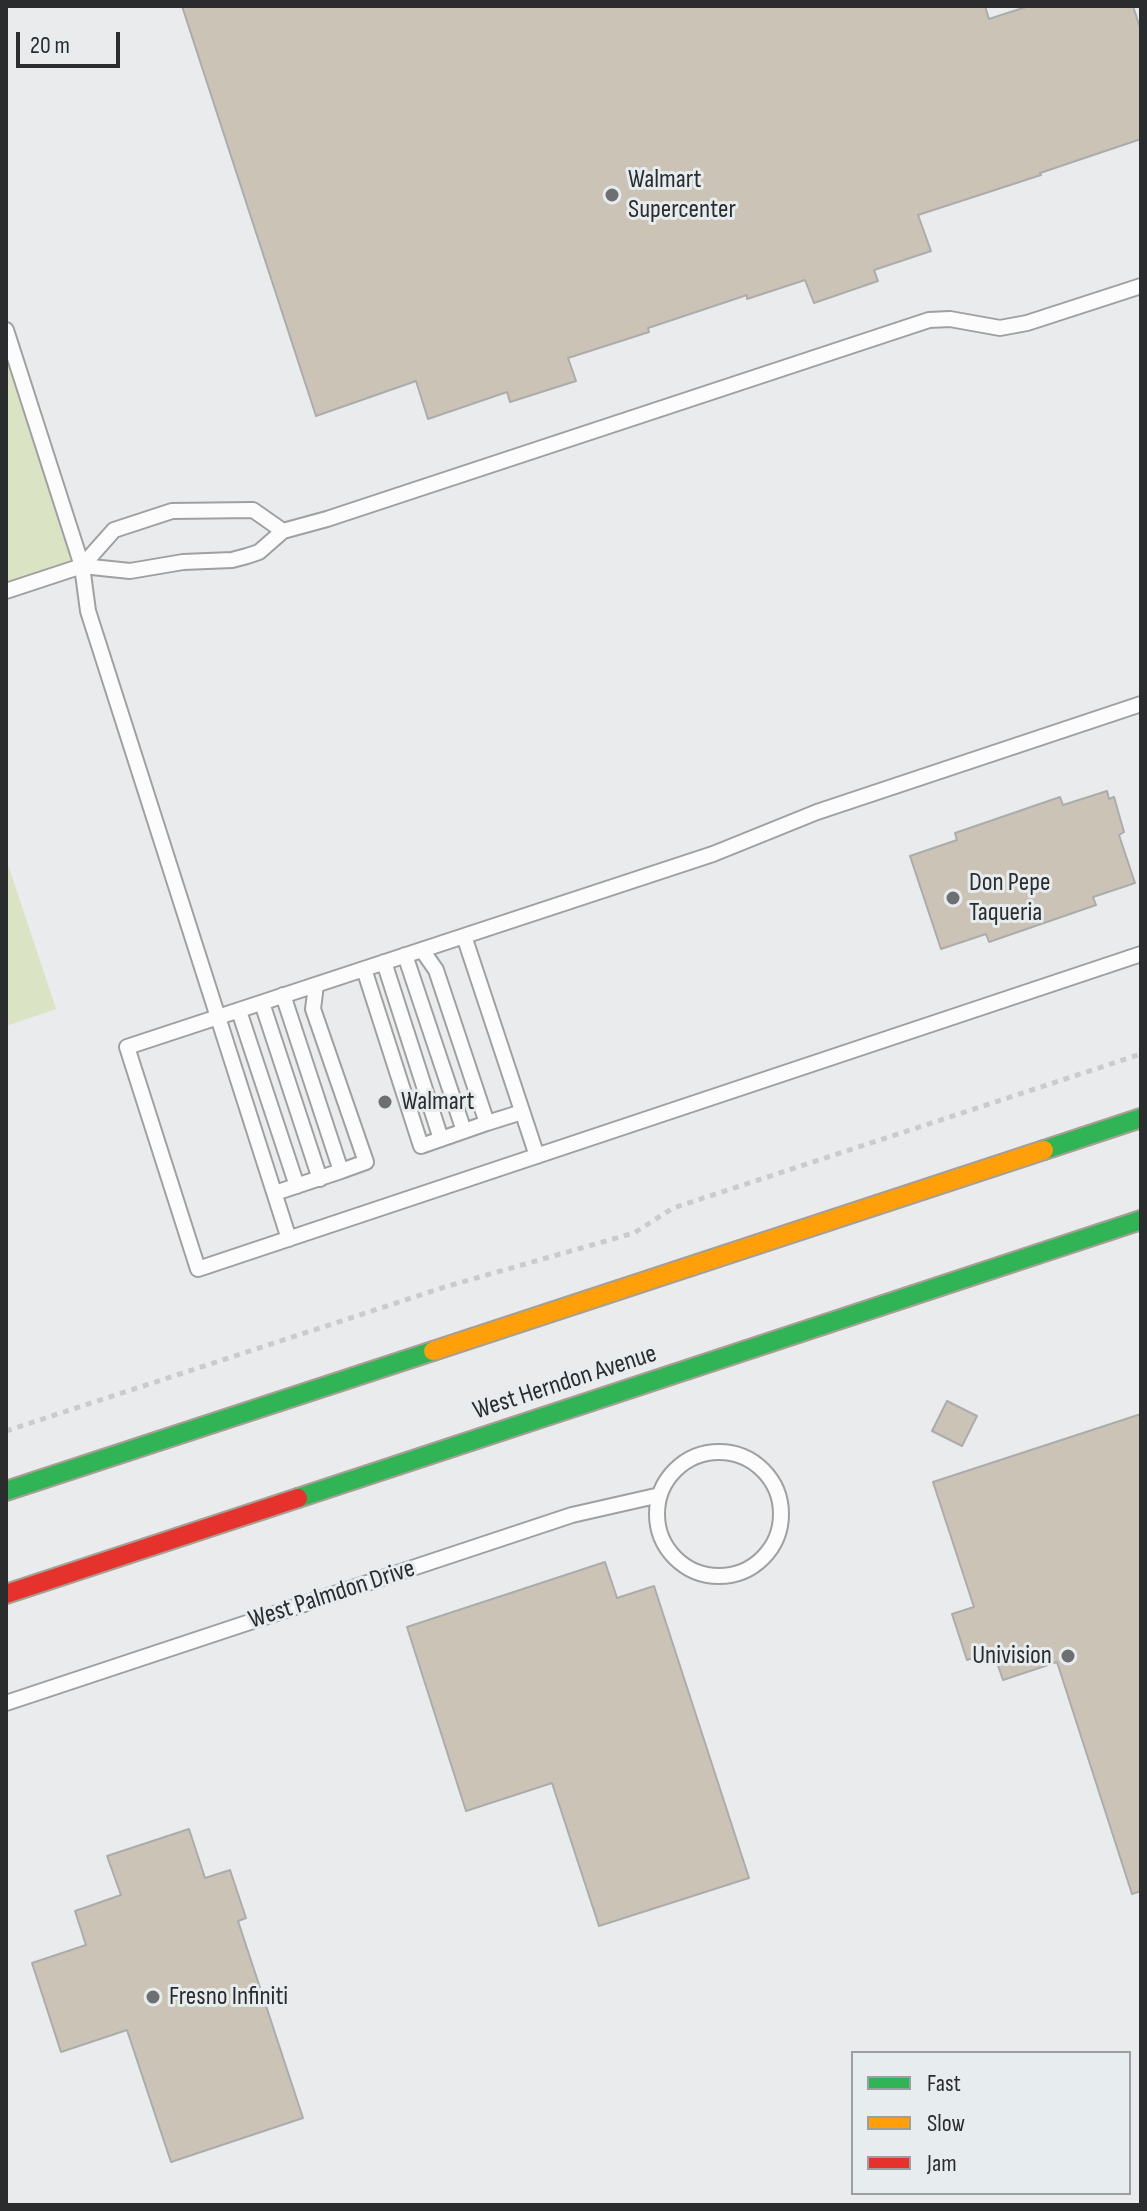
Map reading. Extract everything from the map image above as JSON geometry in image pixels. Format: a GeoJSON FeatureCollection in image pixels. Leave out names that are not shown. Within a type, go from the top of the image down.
{"type":"FeatureCollection","features":[{"type":"Feature","properties":{"kind":"main road"},"geometry":{"type":"LineString","coordinates":[[6,1491],[1141,1118]]}},
{"type":"Feature","properties":{"kind":"main road","name":"West Herndon Avenue"},"geometry":{"type":"LineString","coordinates":[[6,1594],[1141,1220]]}},
{"type":"Feature","properties":{"kind":"lane"},"geometry":{"type":"LineString","coordinates":[[6,591],[82,566],[130,571],[183,562],[232,560],[259,552],[283,531],[929,320],[950,319],[1000,328],[1027,323],[1141,286]]}},
{"type":"Feature","properties":{"kind":"lane"},"geometry":{"type":"LineString","coordinates":[[6,330],[82,566],[88,611],[289,1239]]}},
{"type":"Feature","properties":{"kind":"lane"},"geometry":{"type":"LineString","coordinates":[[82,566],[114,530],[172,511],[253,510],[283,531]]}},
{"type":"Feature","properties":{"kind":"lane"},"geometry":{"type":"LineString","coordinates":[[1141,704],[817,812],[713,854],[127,1047],[198,1269],[1141,954]]}},
{"type":"Feature","properties":{"kind":"lane"},"geometry":{"type":"LineString","coordinates":[[464,936],[537,1156]]}},
{"type":"Feature","properties":{"kind":"lane"},"geometry":{"type":"LineString","coordinates":[[422,950],[436,970],[487,1123]]}},
{"type":"Feature","properties":{"kind":"lane"},"geometry":{"type":"LineString","coordinates":[[405,955],[464,1131]]}},
{"type":"Feature","properties":{"kind":"lane"},"geometry":{"type":"LineString","coordinates":[[384,962],[441,1139]]}},
{"type":"Feature","properties":{"kind":"lane"},"geometry":{"type":"LineString","coordinates":[[364,969],[421,1146],[522,1112]]}},
{"type":"Feature","properties":{"kind":"lane"},"geometry":{"type":"LineString","coordinates":[[275,1193],[366,1162],[313,1009],[316,985]]}},
{"type":"Feature","properties":{"kind":"lane"},"geometry":{"type":"LineString","coordinates":[[283,995],[341,1171]]}},
{"type":"Feature","properties":{"kind":"lane"},"geometry":{"type":"LineString","coordinates":[[262,1003],[320,1179]]}},
{"type":"Feature","properties":{"kind":"lane"},"geometry":{"type":"LineString","coordinates":[[239,1011],[297,1186]]}},
{"type":"Feature","properties":{"kind":"lane"},"geometry":{"type":"LineString","coordinates":[[728,1452],[749,1459],[766,1472],[777,1490],[782,1511],[779,1533],[771,1549],[758,1563],[742,1572],[725,1576],[704,1574],[685,1566],[670,1553],[661,1535],[657,1514],[660,1495],[670,1476],[686,1461],[706,1453],[728,1452]]}},
{"type":"Feature","properties":{"kind":"lane","name":"West Palmdon Drive"},"geometry":{"type":"LineString","coordinates":[[6,1703],[572,1515],[660,1495]]}},
{"type":"Feature","properties":{"kind":"path"},"geometry":{"type":"LineString","coordinates":[[6,1431],[448,1286],[634,1233],[673,1208],[1141,1054]]}},
{"type":"Feature","properties":{"kind":"green space"},"geometry":{"type":"Polygon","coordinates":[[[6,343],[80,566],[6,590],[6,343]]]}},
{"type":"Feature","properties":{"kind":"green space"},"geometry":{"type":"Polygon","coordinates":[[[6,859],[56,1009],[6,1026],[6,859]]]}},
{"type":"Feature","properties":{"kind":"building","name":"Walmart Supercenter"},"geometry":{"type":"Polygon","coordinates":[[[182,6],[985,6],[989,19],[1029,6],[1133,6],[1141,31],[1141,139],[918,215],[931,251],[874,270],[878,281],[814,303],[805,280],[747,299],[747,295],[568,358],[576,381],[510,402],[507,392],[428,419],[416,381],[316,416],[182,6]]]}},
{"type":"Feature","properties":{"kind":"building"},"geometry":{"type":"Polygon","coordinates":[[[1107,791],[1109,799],[1114,797],[1124,832],[1119,835],[1135,883],[1093,897],[1096,905],[989,942],[986,934],[941,949],[910,856],[957,840],[955,833],[1060,797],[1063,805],[1107,791]]]}},
{"type":"Feature","properties":{"kind":"building"},"geometry":{"type":"Polygon","coordinates":[[[947,1401],[977,1416],[962,1446],[932,1431],[947,1401]]]}},
{"type":"Feature","properties":{"kind":"building","name":"Univision"},"geometry":{"type":"Polygon","coordinates":[[[1141,1414],[1141,1891],[1132,1894],[1057,1662],[1003,1680],[993,1651],[967,1660],[952,1614],[974,1607],[933,1482],[1141,1414]]]}},
{"type":"Feature","properties":{"kind":"building"},"geometry":{"type":"Polygon","coordinates":[[[605,1562],[617,1598],[654,1586],[749,1878],[599,1926],[552,1783],[466,1811],[407,1627],[605,1562]]]}},
{"type":"Feature","properties":{"kind":"building","name":"Fresno Infiniti"},"geometry":{"type":"Polygon","coordinates":[[[189,1829],[205,1878],[230,1870],[246,1918],[238,1921],[303,2118],[171,2162],[127,2030],[61,2052],[32,1963],[86,1945],[75,1911],[121,1895],[107,1856],[189,1829]]]}},
{"type":"Feature","properties":{"kind":"traffic: fast"},"geometry":{"type":"LineString","coordinates":[[1044,1150],[1141,1118]]}},
{"type":"Feature","properties":{"kind":"traffic: fast"},"geometry":{"type":"LineString","coordinates":[[298,1498],[1141,1220]]}},
{"type":"Feature","properties":{"kind":"traffic: fast"},"geometry":{"type":"LineString","coordinates":[[6,1491],[433,1351]]}},
{"type":"Feature","properties":{"kind":"traffic: slow"},"geometry":{"type":"LineString","coordinates":[[433,1351],[1044,1150]]}},
{"type":"Feature","properties":{"kind":"traffic: jam"},"geometry":{"type":"LineString","coordinates":[[6,1594],[298,1498]]}},
{"type":"Feature","properties":{"kind":"place","name":"Walmart Supercenter"},"geometry":{"type":"Point","coordinates":[612,195]}},
{"type":"Feature","properties":{"kind":"place","name":"Don Pepe Taqueria"},"geometry":{"type":"Point","coordinates":[953,898]}},
{"type":"Feature","properties":{"kind":"place","name":"Walmart"},"geometry":{"type":"Point","coordinates":[385,1102]}},
{"type":"Feature","properties":{"kind":"place","name":"Univision"},"geometry":{"type":"Point","coordinates":[1068,1656]}},
{"type":"Feature","properties":{"kind":"place","name":"Fresno Infiniti"},"geometry":{"type":"Point","coordinates":[153,1997]}}]}
